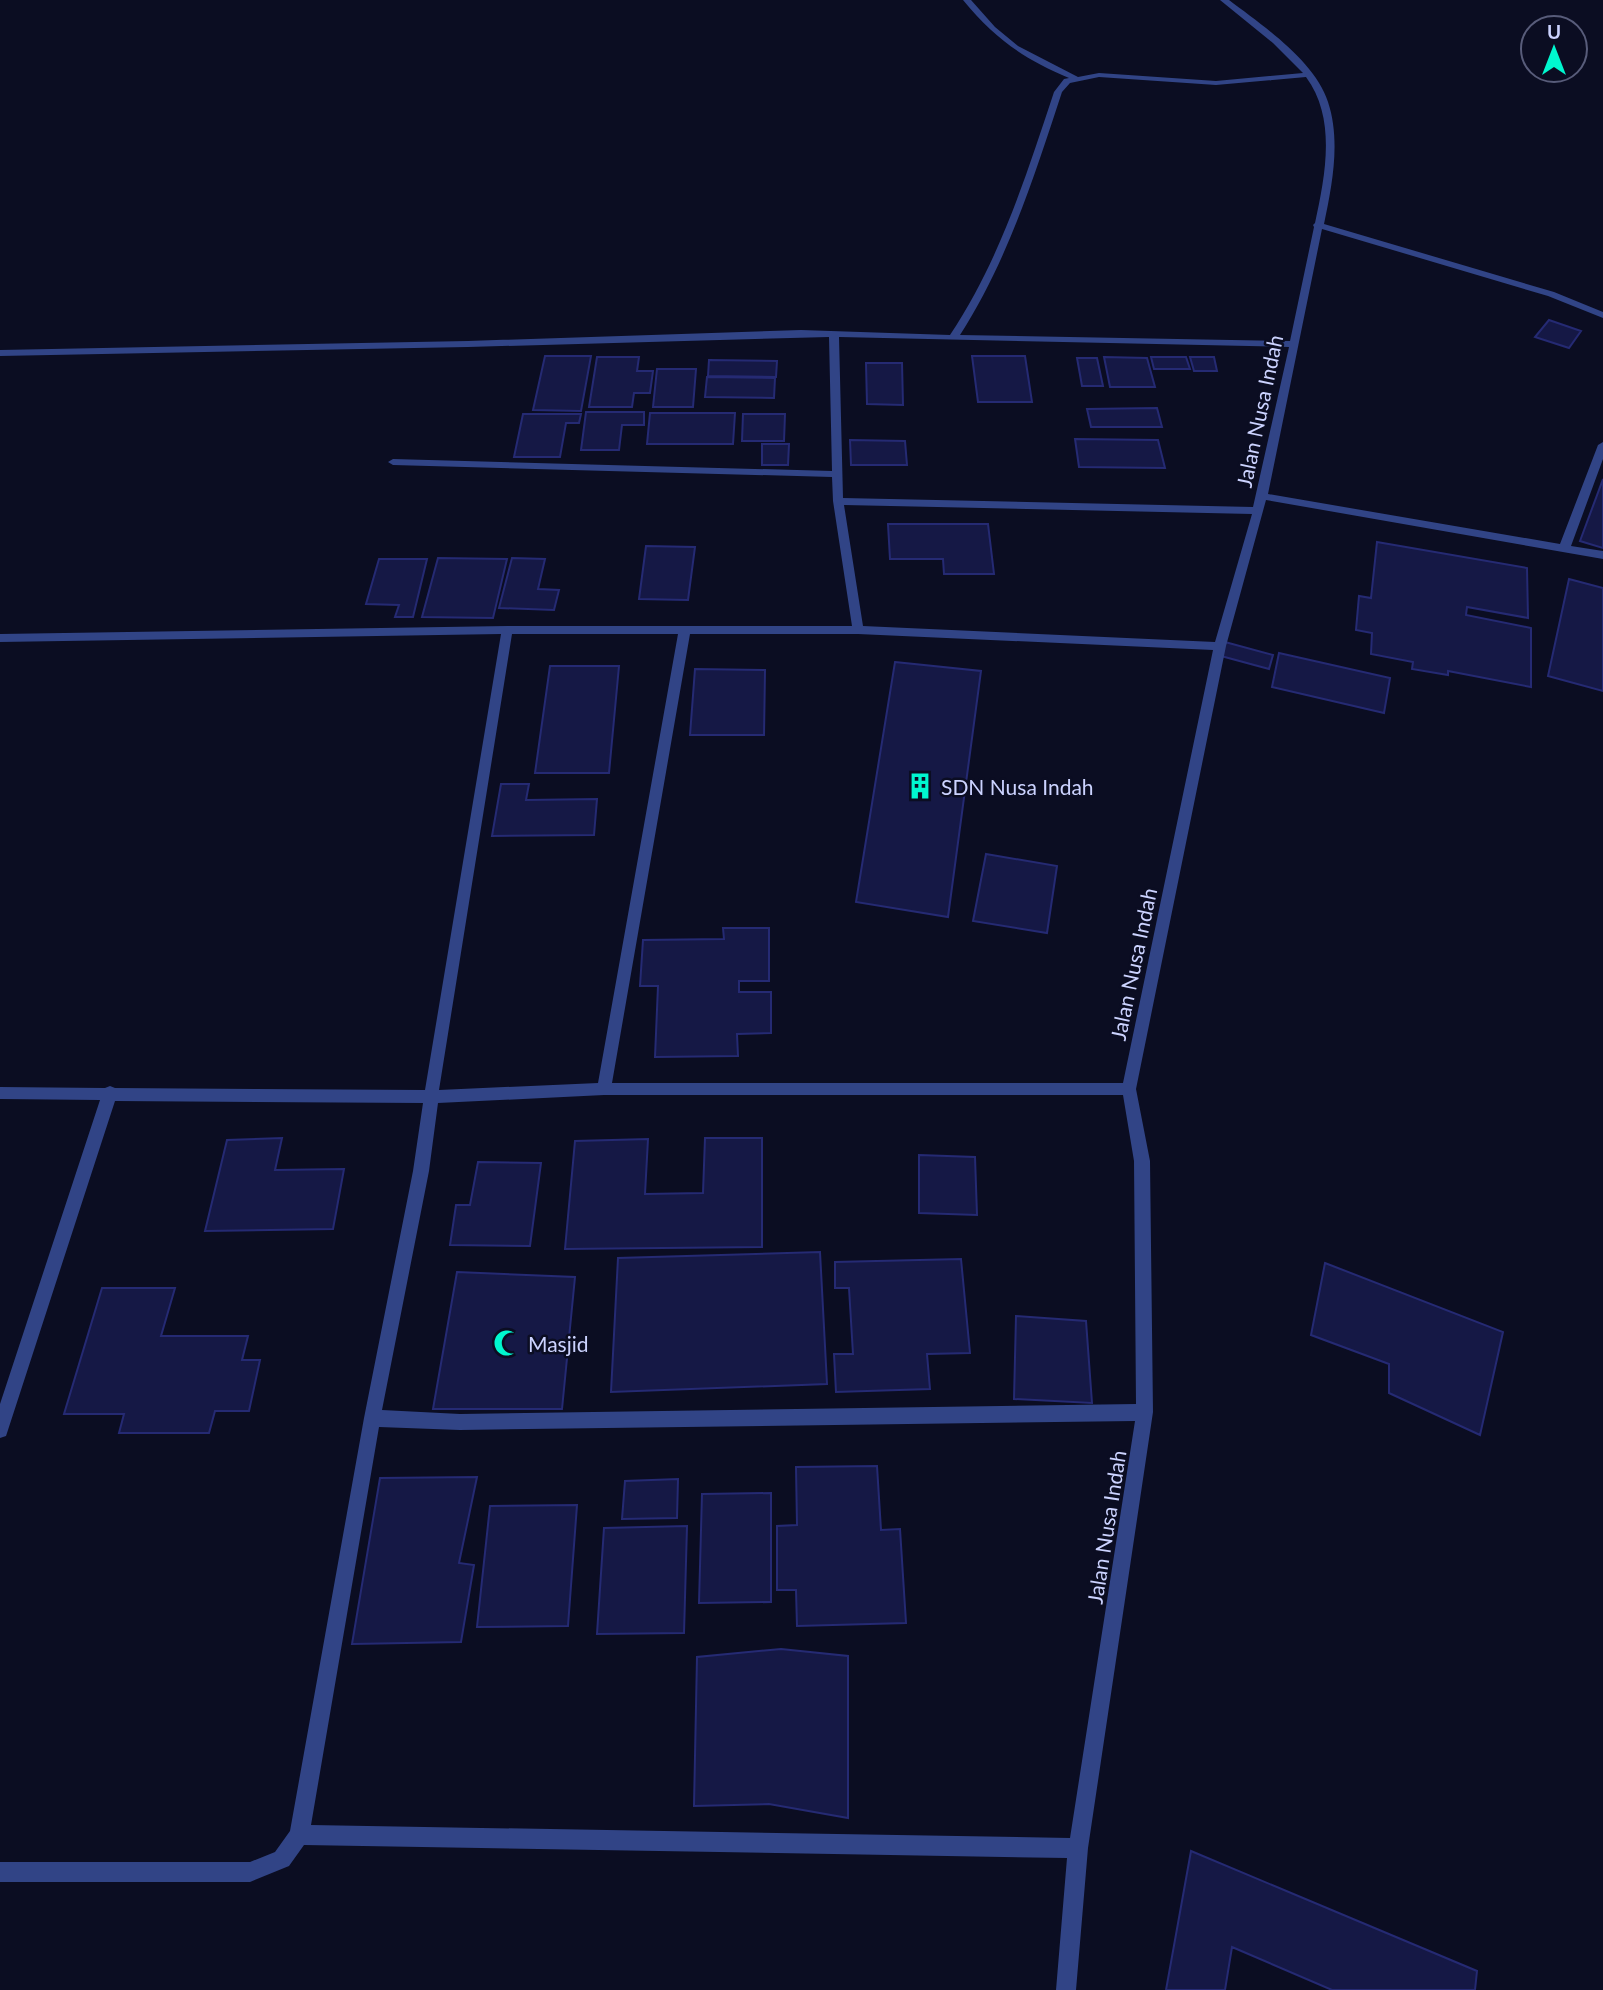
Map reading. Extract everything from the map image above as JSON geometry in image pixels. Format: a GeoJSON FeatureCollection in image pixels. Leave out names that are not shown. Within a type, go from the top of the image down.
{"type":"FeatureCollection","features":[{"type":"Feature","properties":{"kind":"street"},"geometry":{"type":"LineString","coordinates":[[967,0],[999,38],[1021,55],[1075,78]]}},
{"type":"Feature","properties":{"kind":"street","name":"Jalan Nusa Indah"},"geometry":{"type":"LineString","coordinates":[[1066,1990],[1078,1848],[1144,1412],[1142,1161],[1129,1088],[1220,646],[1262,496],[1327,187],[1330,140],[1320,91],[1259,27],[1224,0]]}},
{"type":"Feature","properties":{"kind":"street"},"geometry":{"type":"LineString","coordinates":[[953,338],[970,314],[1018,210],[1058,92],[1067,81],[1099,75],[1216,83],[1307,75]]}},
{"type":"Feature","properties":{"kind":"street"},"geometry":{"type":"LineString","coordinates":[[1317,225],[1551,294],[1603,315]]}},
{"type":"Feature","properties":{"kind":"street"},"geometry":{"type":"LineString","coordinates":[[834,334],[838,501],[858,630]]}},
{"type":"Feature","properties":{"kind":"street"},"geometry":{"type":"LineString","coordinates":[[0,354],[834,334],[1295,344]]}},
{"type":"Feature","properties":{"kind":"street"},"geometry":{"type":"LineString","coordinates":[[1565,546],[1603,445]]}},
{"type":"Feature","properties":{"kind":"street"},"geometry":{"type":"LineString","coordinates":[[393,462],[837,474]]}},
{"type":"Feature","properties":{"kind":"street"},"geometry":{"type":"LineString","coordinates":[[1262,496],[1565,546],[1603,555]]}},
{"type":"Feature","properties":{"kind":"street"},"geometry":{"type":"LineString","coordinates":[[838,501],[1258,511]]}},
{"type":"Feature","properties":{"kind":"street"},"geometry":{"type":"LineString","coordinates":[[604,1089],[685,629]]}},
{"type":"Feature","properties":{"kind":"street"},"geometry":{"type":"LineString","coordinates":[[0,638],[508,630],[858,630],[1220,646]]}},
{"type":"Feature","properties":{"kind":"street"},"geometry":{"type":"LineString","coordinates":[[0,1872],[250,1872],[282,1859],[299,1835],[372,1418],[421,1171],[430,1097],[508,630]]}},
{"type":"Feature","properties":{"kind":"street"},"geometry":{"type":"LineString","coordinates":[[0,1093],[430,1097],[604,1089],[1129,1088]]}},
{"type":"Feature","properties":{"kind":"street"},"geometry":{"type":"LineString","coordinates":[[0,1430],[110,1092]]}},
{"type":"Feature","properties":{"kind":"street"},"geometry":{"type":"LineString","coordinates":[[372,1418],[460,1422],[1144,1412]]}},
{"type":"Feature","properties":{"kind":"street"},"geometry":{"type":"LineString","coordinates":[[299,1835],[1078,1848]]}},
{"type":"Feature","properties":{"kind":"building"},"geometry":{"type":"Polygon","coordinates":[[[1549,320],[1581,331],[1569,348],[1535,337],[1549,320]]]}},
{"type":"Feature","properties":{"kind":"building"},"geometry":{"type":"Polygon","coordinates":[[[545,356],[591,356],[581,411],[533,410],[545,356]]]}},
{"type":"Feature","properties":{"kind":"building"},"geometry":{"type":"Polygon","coordinates":[[[972,356],[1025,356],[1032,402],[978,402],[972,356]]]}},
{"type":"Feature","properties":{"kind":"building"},"geometry":{"type":"Polygon","coordinates":[[[597,357],[639,357],[637,371],[653,371],[650,393],[634,393],[632,407],[589,407],[597,357]]]}},
{"type":"Feature","properties":{"kind":"building"},"geometry":{"type":"Polygon","coordinates":[[[1104,357],[1147,358],[1155,387],[1110,387],[1104,357]]]}},
{"type":"Feature","properties":{"kind":"building"},"geometry":{"type":"Polygon","coordinates":[[[1151,357],[1186,357],[1190,369],[1154,369],[1151,357]]]}},
{"type":"Feature","properties":{"kind":"building"},"geometry":{"type":"Polygon","coordinates":[[[1190,357],[1214,357],[1217,371],[1194,371],[1190,357]]]}},
{"type":"Feature","properties":{"kind":"building"},"geometry":{"type":"Polygon","coordinates":[[[1077,358],[1097,358],[1103,386],[1082,386],[1077,358]]]}},
{"type":"Feature","properties":{"kind":"building"},"geometry":{"type":"Polygon","coordinates":[[[709,360],[777,361],[776,377],[708,376],[709,360]]]}},
{"type":"Feature","properties":{"kind":"building"},"geometry":{"type":"Polygon","coordinates":[[[866,363],[902,363],[903,405],[867,404],[866,363]]]}},
{"type":"Feature","properties":{"kind":"building"},"geometry":{"type":"Polygon","coordinates":[[[657,369],[696,369],[693,407],[653,407],[657,369]]]}},
{"type":"Feature","properties":{"kind":"building"},"geometry":{"type":"Polygon","coordinates":[[[707,377],[775,378],[774,398],[705,397],[707,377]]]}},
{"type":"Feature","properties":{"kind":"building"},"geometry":{"type":"Polygon","coordinates":[[[1157,408],[1162,427],[1091,427],[1087,409],[1157,408]]]}},
{"type":"Feature","properties":{"kind":"building"},"geometry":{"type":"Polygon","coordinates":[[[586,412],[644,412],[644,425],[622,425],[619,450],[581,450],[586,412]]]}},
{"type":"Feature","properties":{"kind":"building"},"geometry":{"type":"Polygon","coordinates":[[[650,413],[735,413],[733,444],[647,444],[650,413]]]}},
{"type":"Feature","properties":{"kind":"building"},"geometry":{"type":"Polygon","coordinates":[[[523,414],[581,414],[579,423],[566,423],[560,457],[514,457],[523,414]]]}},
{"type":"Feature","properties":{"kind":"building"},"geometry":{"type":"Polygon","coordinates":[[[743,414],[785,414],[784,441],[742,441],[743,414]]]}},
{"type":"Feature","properties":{"kind":"building"},"geometry":{"type":"Polygon","coordinates":[[[1075,439],[1158,440],[1165,468],[1079,467],[1075,439]]]}},
{"type":"Feature","properties":{"kind":"building"},"geometry":{"type":"Polygon","coordinates":[[[850,440],[905,441],[907,465],[851,465],[850,440]]]}},
{"type":"Feature","properties":{"kind":"building"},"geometry":{"type":"Polygon","coordinates":[[[762,444],[789,444],[788,465],[762,465],[762,444]]]}},
{"type":"Feature","properties":{"kind":"building"},"geometry":{"type":"Polygon","coordinates":[[[1603,479],[1603,548],[1580,541],[1603,479]]]}},
{"type":"Feature","properties":{"kind":"building"},"geometry":{"type":"Polygon","coordinates":[[[888,524],[988,524],[994,574],[944,574],[943,559],[890,559],[888,524]]]}},
{"type":"Feature","properties":{"kind":"building"},"geometry":{"type":"Polygon","coordinates":[[[1377,542],[1527,568],[1528,618],[1467,607],[1466,615],[1531,628],[1531,687],[1448,671],[1448,675],[1412,669],[1413,662],[1371,654],[1372,633],[1356,630],[1359,596],[1371,598],[1377,542]]]}},
{"type":"Feature","properties":{"kind":"building"},"geometry":{"type":"Polygon","coordinates":[[[646,546],[695,547],[688,600],[639,599],[646,546]]]}},
{"type":"Feature","properties":{"kind":"building"},"geometry":{"type":"Polygon","coordinates":[[[438,558],[507,559],[493,618],[422,617],[438,558]]]}},
{"type":"Feature","properties":{"kind":"building"},"geometry":{"type":"Polygon","coordinates":[[[512,558],[545,559],[538,589],[559,590],[554,610],[499,608],[512,558]]]}},
{"type":"Feature","properties":{"kind":"building"},"geometry":{"type":"Polygon","coordinates":[[[379,559],[427,559],[413,617],[395,617],[399,605],[366,604],[379,559]]]}},
{"type":"Feature","properties":{"kind":"building"},"geometry":{"type":"Polygon","coordinates":[[[1569,579],[1603,588],[1603,691],[1548,676],[1569,579]]]}},
{"type":"Feature","properties":{"kind":"building"},"geometry":{"type":"Polygon","coordinates":[[[1225,642],[1273,655],[1269,669],[1221,656],[1225,642]]]}},
{"type":"Feature","properties":{"kind":"building"},"geometry":{"type":"Polygon","coordinates":[[[1279,653],[1390,678],[1384,713],[1272,687],[1279,653]]]}},
{"type":"Feature","properties":{"kind":"building","name":"SDN Nusa Indah"},"geometry":{"type":"Polygon","coordinates":[[[895,662],[981,671],[948,917],[856,902],[895,662]]]}},
{"type":"Feature","properties":{"kind":"building"},"geometry":{"type":"Polygon","coordinates":[[[550,666],[619,666],[609,773],[535,773],[550,666]]]}},
{"type":"Feature","properties":{"kind":"building"},"geometry":{"type":"Polygon","coordinates":[[[695,669],[765,670],[764,735],[690,735],[695,669]]]}},
{"type":"Feature","properties":{"kind":"building"},"geometry":{"type":"Polygon","coordinates":[[[501,784],[529,784],[526,800],[597,799],[594,835],[492,836],[501,784]]]}},
{"type":"Feature","properties":{"kind":"building"},"geometry":{"type":"Polygon","coordinates":[[[986,854],[1057,866],[1047,933],[973,921],[986,854]]]}},
{"type":"Feature","properties":{"kind":"building"},"geometry":{"type":"Polygon","coordinates":[[[723,928],[769,928],[769,981],[739,981],[739,992],[771,992],[771,1033],[737,1034],[738,1056],[655,1057],[658,986],[640,986],[643,940],[724,939],[723,928]]]}},
{"type":"Feature","properties":{"kind":"building"},"geometry":{"type":"Polygon","coordinates":[[[282,1138],[275,1170],[344,1169],[333,1229],[205,1231],[227,1140],[282,1138]]]}},
{"type":"Feature","properties":{"kind":"building"},"geometry":{"type":"Polygon","coordinates":[[[705,1138],[762,1138],[762,1247],[565,1249],[575,1141],[648,1139],[645,1194],[703,1193],[705,1138]]]}},
{"type":"Feature","properties":{"kind":"building"},"geometry":{"type":"Polygon","coordinates":[[[919,1155],[975,1157],[977,1215],[919,1213],[919,1155]]]}},
{"type":"Feature","properties":{"kind":"building"},"geometry":{"type":"Polygon","coordinates":[[[478,1162],[541,1163],[530,1246],[450,1245],[456,1205],[470,1205],[478,1162]]]}},
{"type":"Feature","properties":{"kind":"building"},"geometry":{"type":"Polygon","coordinates":[[[820,1252],[827,1384],[611,1392],[618,1258],[820,1252]]]}},
{"type":"Feature","properties":{"kind":"building"},"geometry":{"type":"Polygon","coordinates":[[[961,1259],[970,1353],[927,1354],[930,1389],[836,1392],[834,1354],[853,1354],[849,1288],[835,1288],[835,1262],[961,1259]]]}},
{"type":"Feature","properties":{"kind":"building"},"geometry":{"type":"Polygon","coordinates":[[[1325,1263],[1503,1332],[1480,1435],[1389,1393],[1389,1364],[1311,1335],[1325,1263]]]}},
{"type":"Feature","properties":{"kind":"building","name":"Masjid"},"geometry":{"type":"Polygon","coordinates":[[[457,1272],[575,1277],[562,1409],[433,1409],[457,1272]]]}},
{"type":"Feature","properties":{"kind":"building"},"geometry":{"type":"Polygon","coordinates":[[[102,1288],[175,1288],[161,1336],[248,1336],[242,1360],[260,1360],[249,1411],[215,1411],[209,1433],[119,1433],[124,1414],[64,1414],[102,1288]]]}},
{"type":"Feature","properties":{"kind":"building"},"geometry":{"type":"Polygon","coordinates":[[[1016,1316],[1086,1321],[1092,1403],[1014,1399],[1016,1316]]]}},
{"type":"Feature","properties":{"kind":"building"},"geometry":{"type":"Polygon","coordinates":[[[877,1466],[881,1530],[900,1529],[906,1623],[797,1626],[796,1590],[777,1590],[777,1526],[797,1525],[796,1467],[877,1466]]]}},
{"type":"Feature","properties":{"kind":"building"},"geometry":{"type":"Polygon","coordinates":[[[477,1477],[459,1563],[474,1565],[461,1642],[352,1644],[380,1478],[477,1477]]]}},
{"type":"Feature","properties":{"kind":"building"},"geometry":{"type":"Polygon","coordinates":[[[678,1479],[677,1518],[622,1519],[625,1481],[678,1479]]]}},
{"type":"Feature","properties":{"kind":"building"},"geometry":{"type":"Polygon","coordinates":[[[771,1493],[771,1602],[699,1603],[702,1494],[771,1493]]]}},
{"type":"Feature","properties":{"kind":"building"},"geometry":{"type":"Polygon","coordinates":[[[577,1505],[568,1626],[477,1627],[490,1506],[577,1505]]]}},
{"type":"Feature","properties":{"kind":"building"},"geometry":{"type":"Polygon","coordinates":[[[687,1526],[684,1633],[597,1634],[604,1528],[687,1526]]]}},
{"type":"Feature","properties":{"kind":"building"},"geometry":{"type":"Polygon","coordinates":[[[781,1649],[848,1656],[848,1818],[769,1804],[694,1806],[697,1657],[781,1649]]]}},
{"type":"Feature","properties":{"kind":"building"},"geometry":{"type":"Polygon","coordinates":[[[1191,1851],[1477,1971],[1475,1990],[1332,1990],[1232,1947],[1225,1990],[1166,1990],[1191,1851]]]}},
{"type":"Feature","properties":{"kind":"place","name":"SDN Nusa Indah"},"geometry":{"type":"Point","coordinates":[920,786]}},
{"type":"Feature","properties":{"kind":"place","name":"Masjid"},"geometry":{"type":"Point","coordinates":[507,1343]}}]}
